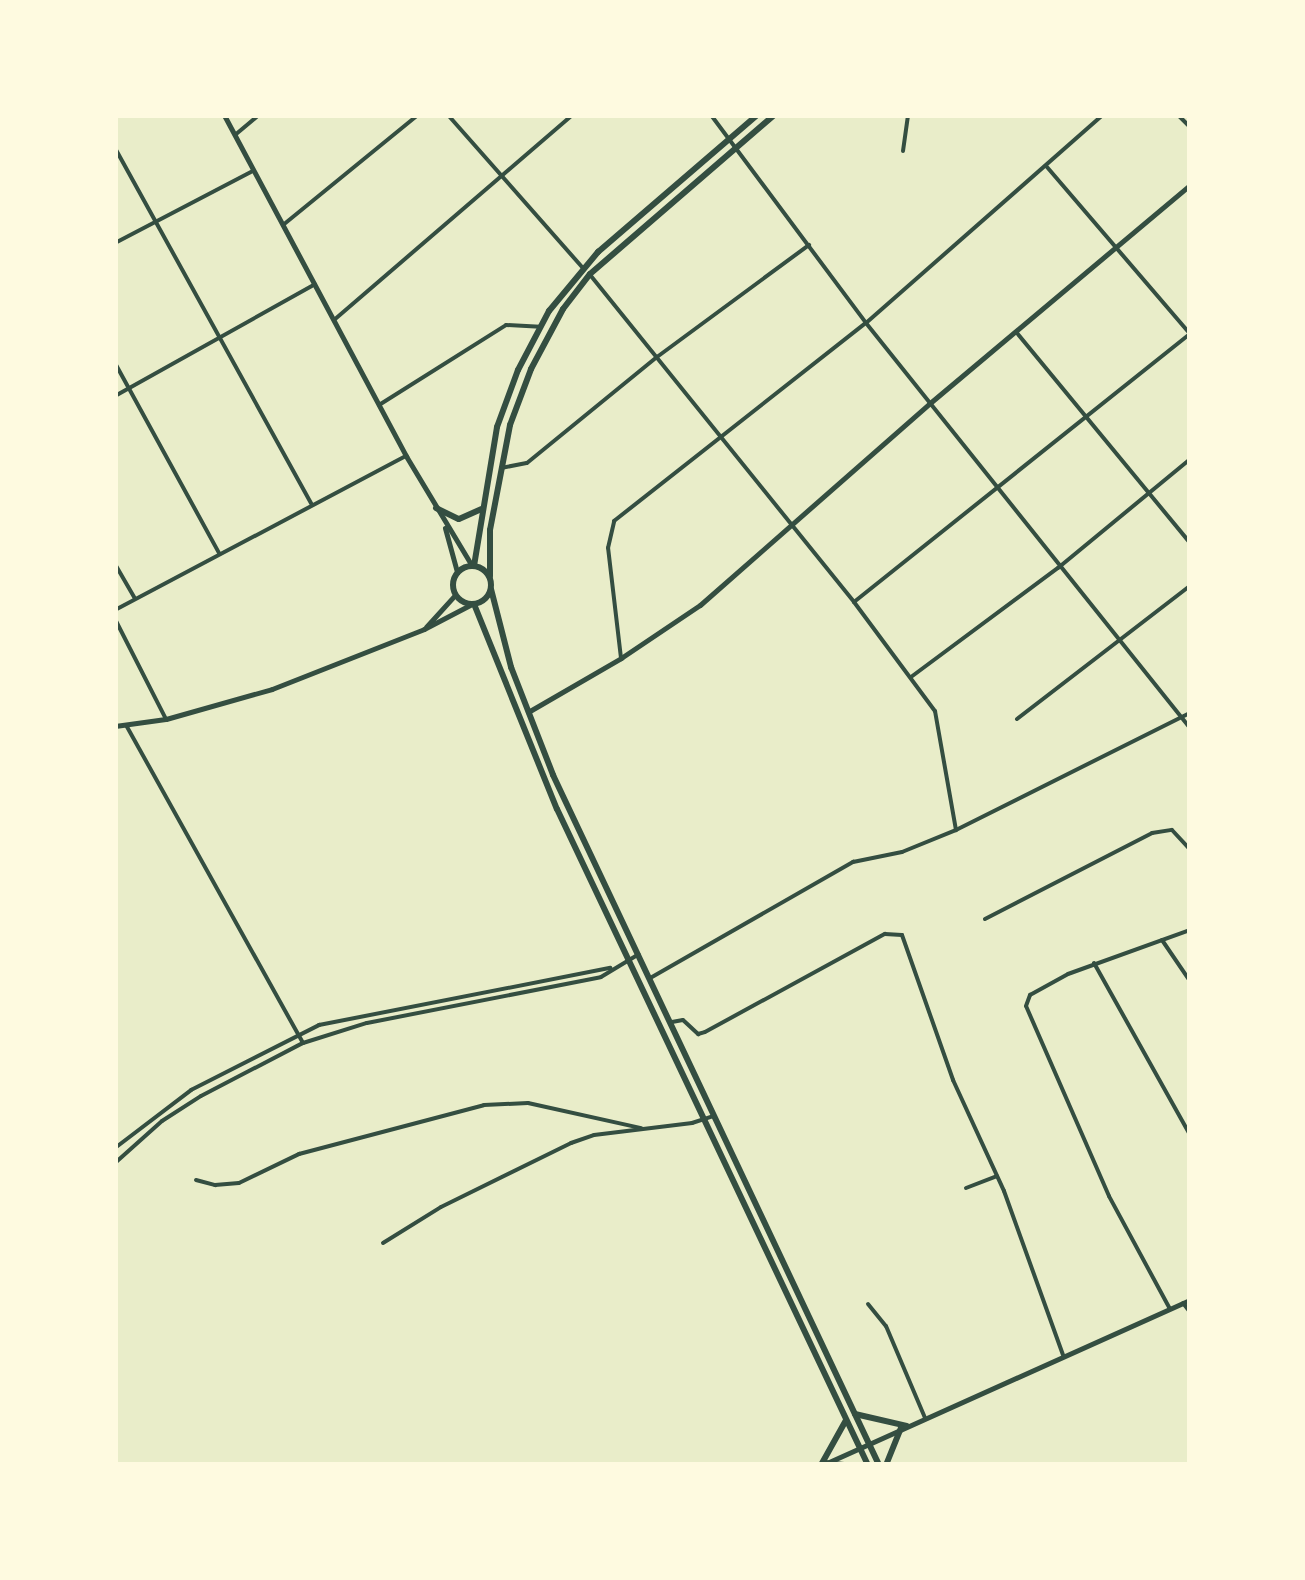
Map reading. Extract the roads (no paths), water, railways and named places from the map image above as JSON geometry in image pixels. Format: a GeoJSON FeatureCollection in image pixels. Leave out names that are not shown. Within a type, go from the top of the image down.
{"type":"FeatureCollection","features":[{"type":"Feature","properties":{"kind":"main road"},"geometry":{"type":"LineString","coordinates":[[473,566],[504,402],[540,327],[582,267],[757,115]]}},
{"type":"Feature","properties":{"kind":"main road"},"geometry":{"type":"LineString","coordinates":[[774,115],[590,274],[563,309],[523,385],[500,468],[490,530],[490,576],[528,712],[562,794],[869,1443],[882,1465],[904,1427],[856,1414]]}},
{"type":"Feature","properties":{"kind":"main road"},"geometry":{"type":"LineString","coordinates":[[436,508],[459,519],[482,508]]}},
{"type":"Feature","properties":{"kind":"main road"},"geometry":{"type":"LineString","coordinates":[[473,566],[490,576]]}},
{"type":"Feature","properties":{"kind":"main road"},"geometry":{"type":"LineString","coordinates":[[473,566],[457,572],[455,594],[473,604],[538,767],[868,1465]]}},
{"type":"Feature","properties":{"kind":"main road"},"geometry":{"type":"LineString","coordinates":[[473,604],[485,599],[491,589]]}},
{"type":"Feature","properties":{"kind":"main road"},"geometry":{"type":"LineString","coordinates":[[823,1464],[846,1419]]}},
{"type":"Feature","properties":{"kind":"main road"},"geometry":{"type":"LineString","coordinates":[[823,1464],[844,1465]]}},
{"type":"Feature","properties":{"kind":"street"},"geometry":{"type":"LineString","coordinates":[[224,115],[406,456],[473,566]]}},
{"type":"Feature","properties":{"kind":"street"},"geometry":{"type":"LineString","coordinates":[[235,136],[259,115]]}},
{"type":"Feature","properties":{"kind":"street"},"geometry":{"type":"LineString","coordinates":[[283,225],[418,115]]}},
{"type":"Feature","properties":{"kind":"street"},"geometry":{"type":"LineString","coordinates":[[448,115],[582,267]]}},
{"type":"Feature","properties":{"kind":"street"},"geometry":{"type":"LineString","coordinates":[[334,320],[572,115]]}},
{"type":"Feature","properties":{"kind":"street"},"geometry":{"type":"LineString","coordinates":[[711,115],[866,323],[1058,568],[1190,728]]}},
{"type":"Feature","properties":{"kind":"street"},"geometry":{"type":"LineString","coordinates":[[902,151],[908,115]]}},
{"type":"Feature","properties":{"kind":"street"},"geometry":{"type":"LineString","coordinates":[[621,658],[608,548],[614,521],[866,323],[1103,115]]}},
{"type":"Feature","properties":{"kind":"street"},"geometry":{"type":"LineString","coordinates":[[1178,115],[1190,126]]}},
{"type":"Feature","properties":{"kind":"street"},"geometry":{"type":"LineString","coordinates":[[115,148],[222,336],[311,504]]}},
{"type":"Feature","properties":{"kind":"street"},"geometry":{"type":"LineString","coordinates":[[854,602],[1190,334],[1047,167]]}},
{"type":"Feature","properties":{"kind":"street"},"geometry":{"type":"LineString","coordinates":[[115,243],[254,171]]}},
{"type":"Feature","properties":{"kind":"street"},"geometry":{"type":"LineString","coordinates":[[528,712],[621,658],[700,605],[930,403],[1190,185]]}},
{"type":"Feature","properties":{"kind":"street"},"geometry":{"type":"LineString","coordinates":[[500,468],[528,462],[657,358],[809,245]]}},
{"type":"Feature","properties":{"kind":"street"},"geometry":{"type":"LineString","coordinates":[[590,274],[911,678],[938,720],[956,830]]}},
{"type":"Feature","properties":{"kind":"street"},"geometry":{"type":"LineString","coordinates":[[115,396],[315,284]]}},
{"type":"Feature","properties":{"kind":"street"},"geometry":{"type":"LineString","coordinates":[[380,405],[506,325],[540,327]]}},
{"type":"Feature","properties":{"kind":"street"},"geometry":{"type":"LineString","coordinates":[[1017,332],[1190,543]]}},
{"type":"Feature","properties":{"kind":"street"},"geometry":{"type":"LineString","coordinates":[[115,363],[219,553]]}},
{"type":"Feature","properties":{"kind":"street"},"geometry":{"type":"LineString","coordinates":[[115,610],[406,456]]}},
{"type":"Feature","properties":{"kind":"street"},"geometry":{"type":"LineString","coordinates":[[911,678],[1058,568],[1190,459]]}},
{"type":"Feature","properties":{"kind":"street"},"geometry":{"type":"LineString","coordinates":[[443,520],[457,572]]}},
{"type":"Feature","properties":{"kind":"street"},"geometry":{"type":"LineString","coordinates":[[115,564],[135,598]]}},
{"type":"Feature","properties":{"kind":"street"},"geometry":{"type":"LineString","coordinates":[[1017,719],[1190,586]]}},
{"type":"Feature","properties":{"kind":"street"},"geometry":{"type":"LineString","coordinates":[[424,629],[455,594]]}},
{"type":"Feature","properties":{"kind":"street"},"geometry":{"type":"LineString","coordinates":[[115,726],[166,719],[272,689],[424,629],[473,604]]}},
{"type":"Feature","properties":{"kind":"street"},"geometry":{"type":"LineString","coordinates":[[115,618],[166,719]]}},
{"type":"Feature","properties":{"kind":"street"},"geometry":{"type":"LineString","coordinates":[[652,978],[852,862],[902,852],[956,830],[1190,713]]}},
{"type":"Feature","properties":{"kind":"street"},"geometry":{"type":"LineString","coordinates":[[126,724],[303,1042]]}},
{"type":"Feature","properties":{"kind":"street"},"geometry":{"type":"LineString","coordinates":[[985,918],[1152,833],[1172,830],[1190,850]]}},
{"type":"Feature","properties":{"kind":"street"},"geometry":{"type":"LineString","coordinates":[[1170,1309],[1109,1196],[1026,1010],[1030,995],[1094,963],[1190,930]]}},
{"type":"Feature","properties":{"kind":"street"},"geometry":{"type":"LineString","coordinates":[[672,1022],[683,1020],[698,1034],[705,1032],[886,934],[899,932],[953,1080],[997,1176],[1063,1355]]}},
{"type":"Feature","properties":{"kind":"street"},"geometry":{"type":"LineString","coordinates":[[1162,940],[1190,981]]}},
{"type":"Feature","properties":{"kind":"street"},"geometry":{"type":"LineString","coordinates":[[115,1163],[162,1122],[201,1096],[303,1042],[367,1022],[601,977],[640,953]]}},
{"type":"Feature","properties":{"kind":"street"},"geometry":{"type":"LineString","coordinates":[[1094,963],[1190,1135]]}},
{"type":"Feature","properties":{"kind":"street"},"geometry":{"type":"LineString","coordinates":[[115,1148],[190,1090],[298,1033],[354,1015],[610,968]]}},
{"type":"Feature","properties":{"kind":"street"},"geometry":{"type":"LineString","coordinates":[[196,1180],[215,1185],[238,1183],[299,1154],[484,1104],[528,1103],[641,1128]]}},
{"type":"Feature","properties":{"kind":"street"},"geometry":{"type":"LineString","coordinates":[[383,1243],[442,1207],[570,1143],[641,1128],[705,1121],[715,1116]]}},
{"type":"Feature","properties":{"kind":"street"},"geometry":{"type":"LineString","coordinates":[[966,1188],[997,1176]]}},
{"type":"Feature","properties":{"kind":"street"},"geometry":{"type":"LineString","coordinates":[[823,1464],[1187,1301],[1190,1312]]}},
{"type":"Feature","properties":{"kind":"street"},"geometry":{"type":"LineString","coordinates":[[868,1304],[886,1326],[925,1418]]}}]}
